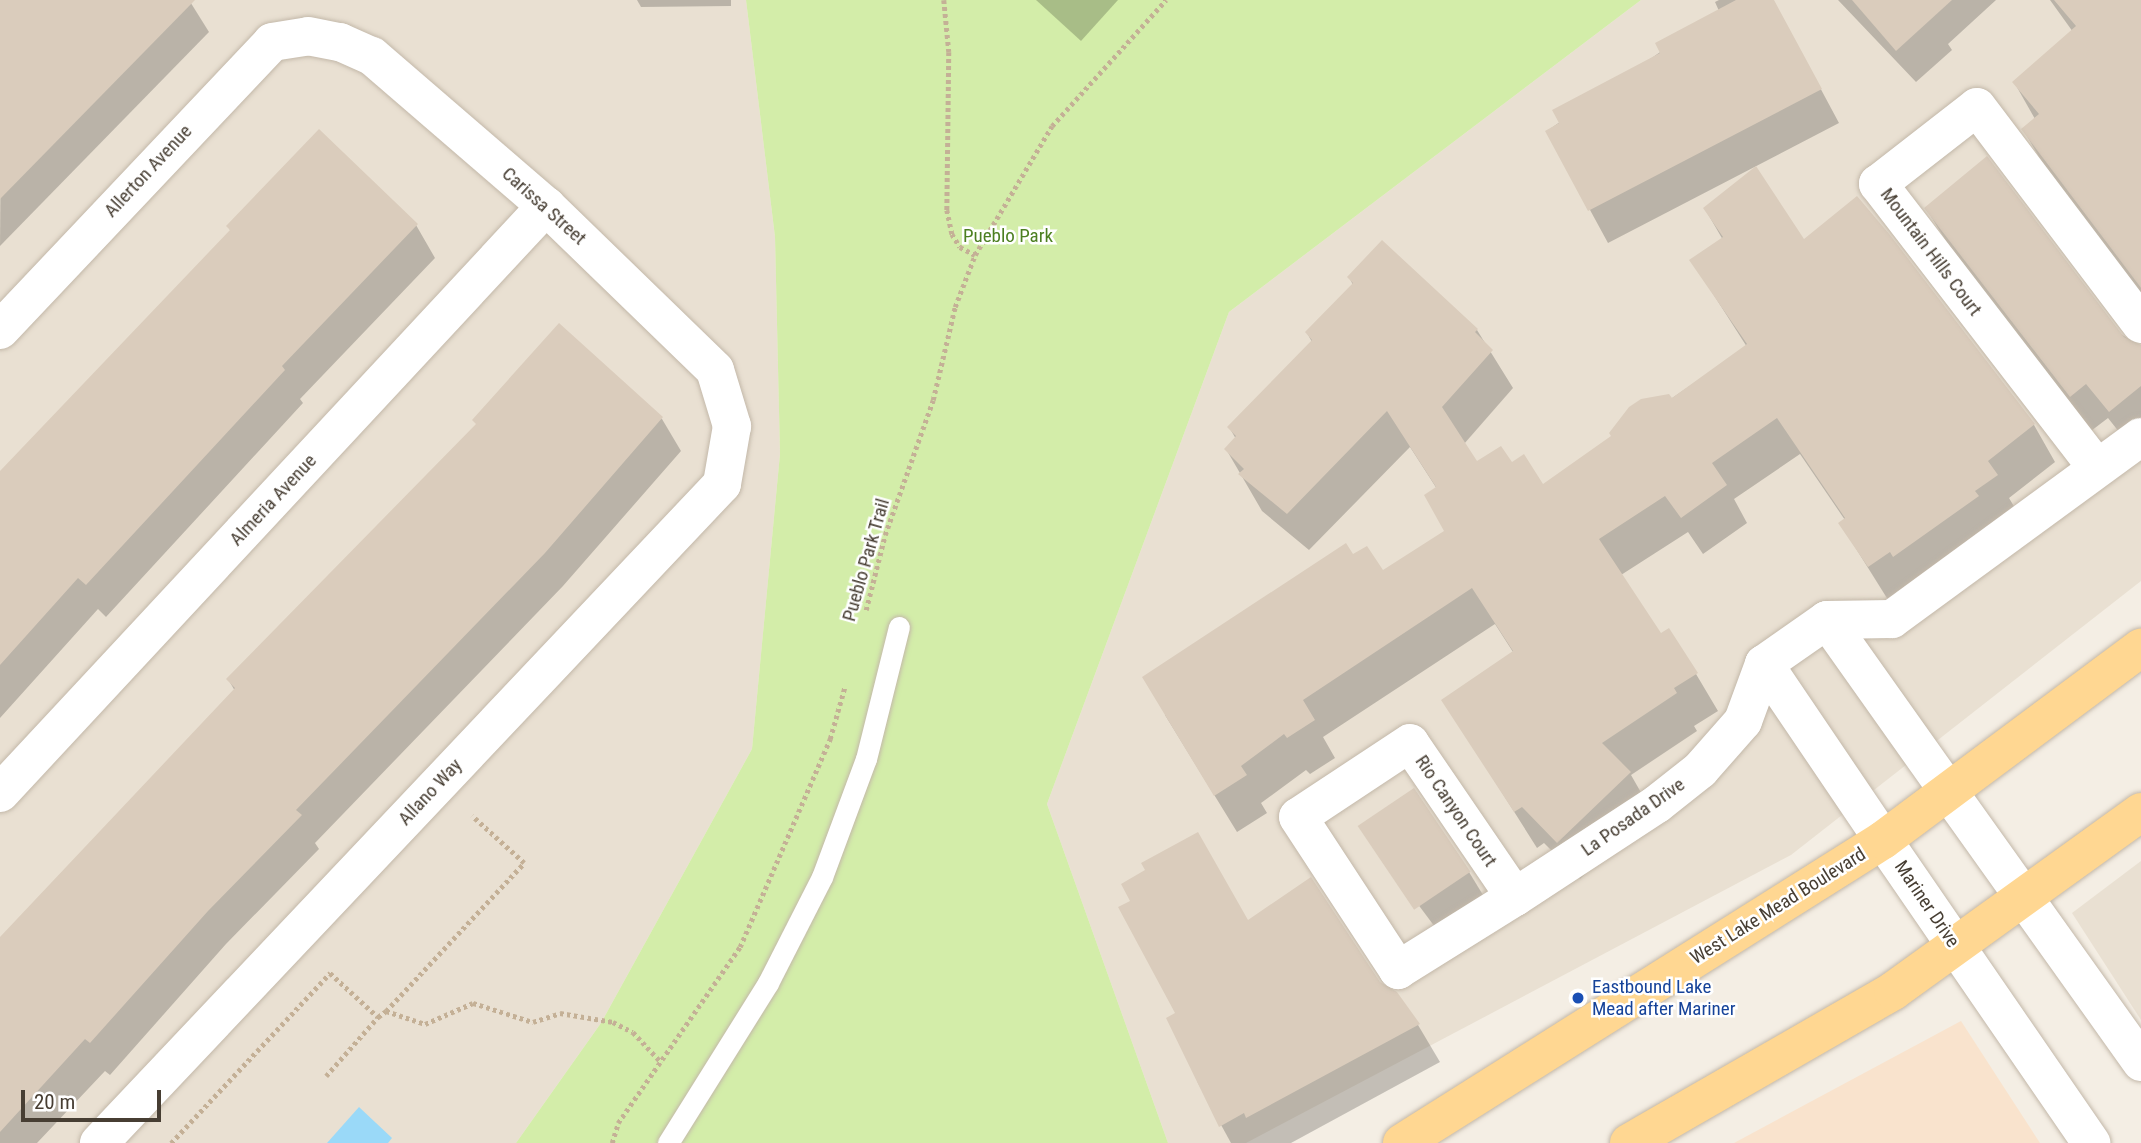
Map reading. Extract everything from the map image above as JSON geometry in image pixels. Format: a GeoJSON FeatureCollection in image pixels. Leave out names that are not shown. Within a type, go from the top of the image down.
{"type":"FeatureCollection","features":[{"type":"Feature","properties":{"kind":"main road","name":"West Lake Mead Boulevard"},"geometry":{"type":"LineString","coordinates":[[1402,1143],[1883,840],[2141,648]]}},
{"type":"Feature","properties":{"kind":"main road"},"geometry":{"type":"LineString","coordinates":[[1629,1143],[1893,991],[1957,948],[2141,812]]}},
{"type":"Feature","properties":{"kind":"street","name":"Carissa Street"},"geometry":{"type":"LineString","coordinates":[[308,36],[340,42],[372,56],[547,206],[715,370],[732,426]]}},
{"type":"Feature","properties":{"kind":"street","name":"Allerton Avenue"},"geometry":{"type":"LineString","coordinates":[[0,330],[272,42],[308,36]]}},
{"type":"Feature","properties":{"kind":"street","name":"Mountain Hills Court"},"geometry":{"type":"LineString","coordinates":[[2097,468],[1878,184],[1977,107],[2141,324]]}},
{"type":"Feature","properties":{"kind":"street","name":"Almeria Avenue"},"geometry":{"type":"LineString","coordinates":[[0,793],[547,206]]}},
{"type":"Feature","properties":{"kind":"street","name":"Allano Way"},"geometry":{"type":"LineString","coordinates":[[99,1143],[722,484],[732,426]]}},
{"type":"Feature","properties":{"kind":"street"},"geometry":{"type":"LineString","coordinates":[[1764,664],[1826,620],[1892,619],[2141,437]]}},
{"type":"Feature","properties":{"kind":"street"},"geometry":{"type":"LineString","coordinates":[[1826,620],[2141,1062]]}},
{"type":"Feature","properties":{"kind":"street","name":"Mariner Drive"},"geometry":{"type":"LineString","coordinates":[[1764,664],[2091,1143]]}},
{"type":"Feature","properties":{"kind":"street","name":"La Posada Drive"},"geometry":{"type":"LineString","coordinates":[[1398,970],[1657,804],[1700,771],[1743,721],[1764,664]]}},
{"type":"Feature","properties":{"kind":"street","name":"Rio Canyon Court"},"geometry":{"type":"LineString","coordinates":[[1398,970],[1298,817],[1410,743],[1515,897]]}},
{"type":"Feature","properties":{"kind":"lane"},"geometry":{"type":"LineString","coordinates":[[668,1143],[768,983],[822,877],[866,759],[899,627]]}},
{"type":"Feature","properties":{"kind":"path"},"geometry":{"type":"LineString","coordinates":[[944,0],[949,51],[947,210],[960,247],[975,255]]}},
{"type":"Feature","properties":{"kind":"path","name":"Pueblo Park Trail"},"geometry":{"type":"LineString","coordinates":[[865,614],[885,535],[933,400],[955,307],[975,255],[1052,125],[1167,0]]}},
{"type":"Feature","properties":{"kind":"path"},"geometry":{"type":"LineString","coordinates":[[612,1143],[618,1123],[740,947],[830,739],[847,676]]}},
{"type":"Feature","properties":{"kind":"path"},"geometry":{"type":"LineString","coordinates":[[326,1076],[524,863],[471,816]]}},
{"type":"Feature","properties":{"kind":"path"},"geometry":{"type":"LineString","coordinates":[[171,1143],[330,973],[379,1017]]}},
{"type":"Feature","properties":{"kind":"path"},"geometry":{"type":"LineString","coordinates":[[386,1011],[425,1024],[473,1003],[533,1022],[560,1013],[603,1020],[633,1032],[662,1063]]}},
{"type":"Feature","properties":{"kind":"shaded area"},"geometry":{"type":"Polygon","coordinates":[[[0,0],[746,0],[775,237],[780,454],[752,749],[601,1023],[516,1143],[0,1143],[0,0]]]}},
{"type":"Feature","properties":{"kind":"shaded area"},"geometry":{"type":"Polygon","coordinates":[[[1641,0],[2141,0],[2141,581],[1791,855],[1246,1143],[1168,1143],[1047,804],[1229,312],[1641,0]]]}},
{"type":"Feature","properties":{"kind":"shaded area"},"geometry":{"type":"Polygon","coordinates":[[[2141,861],[2141,1020],[2072,913],[2141,861]]]}},
{"type":"Feature","properties":{"kind":"shaded area"},"geometry":{"type":"Polygon","coordinates":[[[1961,1021],[2040,1143],[1734,1143],[1961,1021]]]}},
{"type":"Feature","properties":{"kind":"green space","name":"Pueblo Park"},"geometry":{"type":"Polygon","coordinates":[[[746,0],[1641,0],[1229,312],[1047,804],[1168,1143],[516,1143],[601,1023],[752,749],[780,454],[775,237],[746,0]]]}},
{"type":"Feature","properties":{"kind":"water"},"geometry":{"type":"Polygon","coordinates":[[[359,1107],[392,1138],[388,1143],[327,1143],[359,1107]]]}},
{"type":"Feature","properties":{"kind":"building"},"geometry":{"type":"Polygon","coordinates":[[[0,0],[195,0],[0,199],[0,0]]]}},
{"type":"Feature","properties":{"kind":"building"},"geometry":{"type":"Polygon","coordinates":[[[1736,0],[1774,0],[1822,89],[1588,211],[1545,131],[1559,123],[1552,110],[1660,53],[1655,43],[1736,0]]]}},
{"type":"Feature","properties":{"kind":"building"},"geometry":{"type":"Polygon","coordinates":[[[1852,0],[1952,0],[1896,51],[1852,0]]]}},
{"type":"Feature","properties":{"kind":"building"},"geometry":{"type":"Polygon","coordinates":[[[2054,0],[2141,0],[2141,288],[2021,129],[2039,114],[2012,82],[2076,26],[2054,0]]]}},
{"type":"Feature","properties":{"kind":"building"},"geometry":{"type":"Polygon","coordinates":[[[319,129],[418,224],[282,366],[285,370],[86,585],[78,578],[0,665],[0,471],[230,230],[226,226],[319,129]]]}},
{"type":"Feature","properties":{"kind":"building"},"geometry":{"type":"Polygon","coordinates":[[[1987,156],[2124,337],[2141,345],[2141,386],[2109,412],[2086,384],[2070,397],[1924,208],[1987,156]]]}},
{"type":"Feature","properties":{"kind":"building"},"geometry":{"type":"Polygon","coordinates":[[[1756,166],[1804,239],[1857,196],[1890,235],[2035,424],[1988,461],[1998,475],[1975,491],[1979,496],[1893,557],[1890,552],[1868,567],[1838,523],[1845,518],[1777,418],[1712,463],[1727,485],[1681,518],[1665,496],[1599,539],[1661,633],[1669,628],[1698,673],[1674,688],[1677,693],[1602,743],[1631,772],[1557,843],[1522,807],[1514,812],[1441,700],[1513,651],[1472,588],[1303,700],[1315,720],[1287,738],[1284,734],[1241,766],[1247,775],[1214,796],[1142,677],[1346,543],[1353,554],[1367,546],[1383,570],[1444,531],[1424,495],[1436,487],[1387,411],[1287,514],[1238,474],[1244,469],[1224,449],[1236,436],[1227,427],[1312,340],[1305,332],[1353,283],[1347,277],[1382,240],[1478,329],[1475,332],[1493,350],[1442,407],[1477,461],[1501,446],[1512,462],[1524,454],[1543,484],[1611,436],[1609,433],[1629,407],[1641,399],[1669,394],[1672,398],[1747,344],[1689,260],[1723,237],[1703,208],[1756,166]]]}},
{"type":"Feature","properties":{"kind":"building"},"geometry":{"type":"Polygon","coordinates":[[[559,323],[663,417],[545,553],[296,810],[302,815],[208,911],[90,1043],[85,1039],[0,1132],[0,937],[235,688],[226,679],[476,424],[472,420],[559,323]]]}},
{"type":"Feature","properties":{"kind":"building"},"geometry":{"type":"Polygon","coordinates":[[[1414,788],[1470,872],[1414,910],[1358,826],[1414,788]]]}},
{"type":"Feature","properties":{"kind":"building"},"geometry":{"type":"Polygon","coordinates":[[[1198,832],[1248,920],[1311,877],[1380,982],[1397,992],[1420,1024],[1246,1118],[1244,1113],[1219,1127],[1166,1018],[1175,1013],[1118,907],[1130,901],[1121,884],[1145,870],[1141,863],[1198,832]]]}},
{"type":"Feature","properties":{"kind":"place","name":"Eastbound Lake Mead after Mariner"},"geometry":{"type":"Point","coordinates":[1578,998]}}]}
